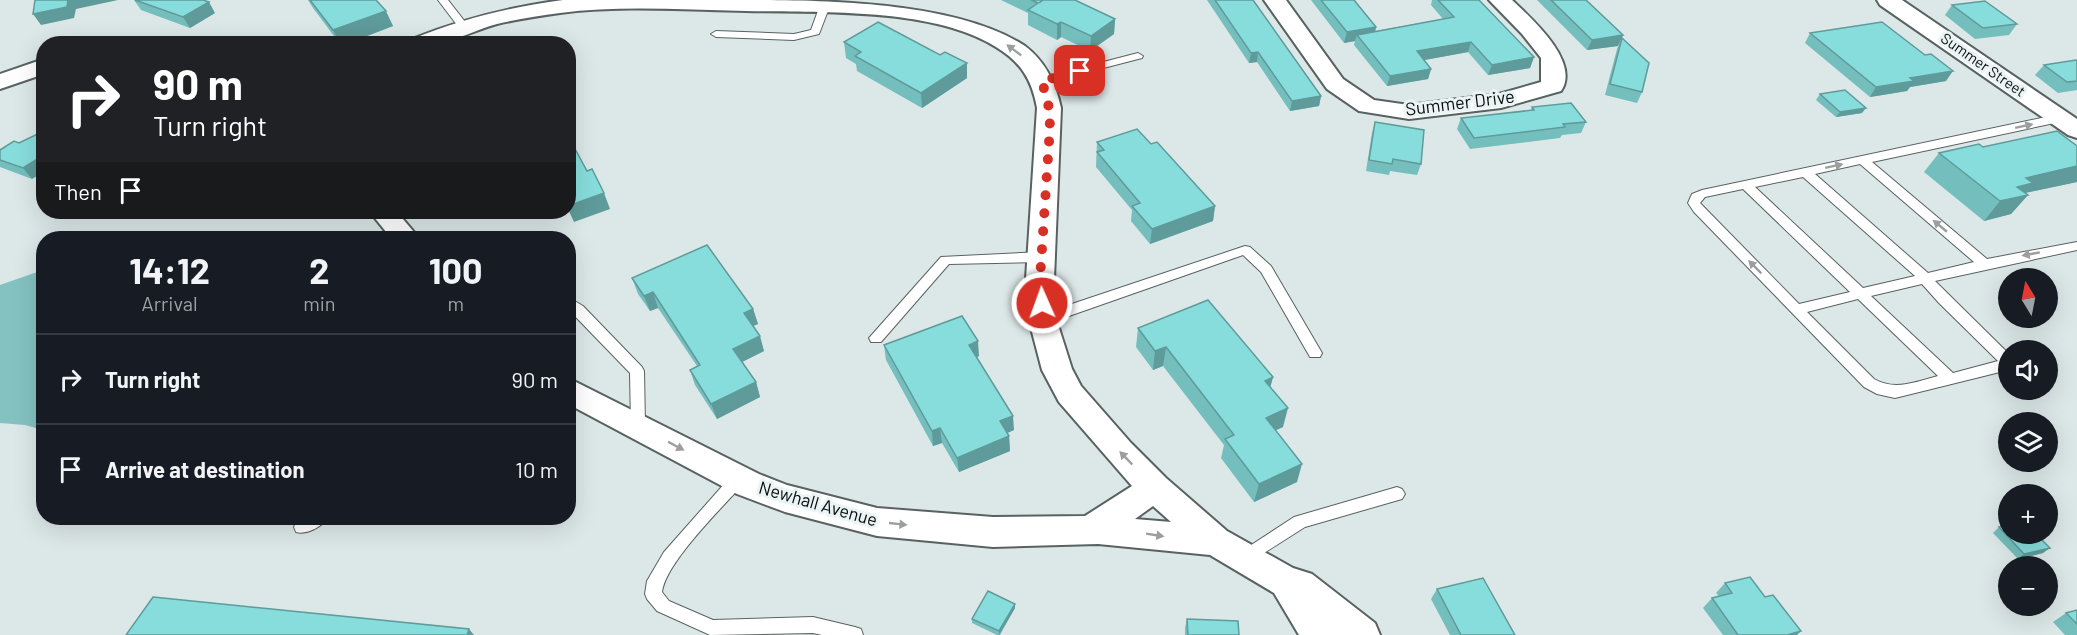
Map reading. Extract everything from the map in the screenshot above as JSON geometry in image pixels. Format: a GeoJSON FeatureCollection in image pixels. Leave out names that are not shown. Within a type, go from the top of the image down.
{"type":"FeatureCollection","features":[{"type":"Feature","properties":{"kind":"street","name":"Summer Drive"},"geometry":{"type":"LineString","coordinates":[[1275,0],[1335,84],[1367,106],[1409,112],[1501,101],[1553,86],[1552,58],[1530,29],[1500,0]]}},
{"type":"Feature","properties":{"kind":"street","name":"Summer Street"},"geometry":{"type":"LineString","coordinates":[[1888,0],[2070,122]]}},
{"type":"Feature","properties":{"kind":"street","name":"Newhall Avenue"},"geometry":{"type":"LineString","coordinates":[[436,36],[461,23],[508,9],[558,1],[682,2],[910,13],[960,22],[1003,42],[1034,68],[1042,81],[1049,108],[1050,127],[1040,279],[1044,319],[1057,370],[1070,394],[1120,452],[1155,488],[1215,541],[1286,582],[1300,585],[1334,610],[1362,635]]}},
{"type":"Feature","properties":{"kind":"street"},"geometry":{"type":"LineString","coordinates":[[0,82],[36,69]]}},
{"type":"Feature","properties":{"kind":"street"},"geometry":{"type":"LineString","coordinates":[[389,219],[400,231]]}},
{"type":"Feature","properties":{"kind":"street","name":"Newhall Avenue"},"geometry":{"type":"LineString","coordinates":[[576,394],[738,479],[785,498],[877,522],[993,532],[1091,530],[1215,541]]}},
{"type":"Feature","properties":{"kind":"street"},"geometry":{"type":"LineString","coordinates":[[1091,530],[1155,488]]}},
{"type":"Feature","properties":{"kind":"street","name":"Newhall Avenue"},"geometry":{"type":"LineString","coordinates":[[1286,582],[1319,635]]}},
{"type":"Feature","properties":{"kind":"lane"},"geometry":{"type":"LineString","coordinates":[[443,0],[461,23]]}},
{"type":"Feature","properties":{"kind":"lane"},"geometry":{"type":"LineString","coordinates":[[716,34],[794,38],[815,32],[824,8]]}},
{"type":"Feature","properties":{"kind":"lane"},"geometry":{"type":"LineString","coordinates":[[1042,81],[1138,56]]}},
{"type":"Feature","properties":{"kind":"lane"},"geometry":{"type":"LineString","coordinates":[[1805,172],[1925,278],[1944,300],[2005,358],[2003,366],[1891,392],[1877,388],[1695,206],[1694,200],[1698,195],[1746,185],[1805,172],[1862,160],[2070,122]]}},
{"type":"Feature","properties":{"kind":"lane"},"geometry":{"type":"LineString","coordinates":[[1862,160],[1985,264]]}},
{"type":"Feature","properties":{"kind":"lane"},"geometry":{"type":"LineString","coordinates":[[1746,185],[1950,379]]}},
{"type":"Feature","properties":{"kind":"lane"},"geometry":{"type":"LineString","coordinates":[[1797,309],[1985,264],[2077,246]]}},
{"type":"Feature","properties":{"kind":"lane"},"geometry":{"type":"LineString","coordinates":[[1044,319],[1245,250],[1266,269],[1316,352]]}},
{"type":"Feature","properties":{"kind":"lane"},"geometry":{"type":"LineString","coordinates":[[876,338],[946,260],[1042,257]]}},
{"type":"Feature","properties":{"kind":"lane"},"geometry":{"type":"LineString","coordinates":[[576,308],[637,371],[638,426]]}},
{"type":"Feature","properties":{"kind":"lane"},"geometry":{"type":"LineString","coordinates":[[738,479],[670,557],[655,581],[653,594],[663,606],[712,628],[813,625],[855,635]]}},
{"type":"Feature","properties":{"kind":"lane"},"geometry":{"type":"LineString","coordinates":[[1245,558],[1300,522],[1397,494]]}},
{"type":"Feature","properties":{"kind":"lane"},"geometry":{"type":"LineString","coordinates":[[302,527],[306,525]]}},
{"type":"Feature","properties":{"kind":"shaded area"},"geometry":{"type":"Polygon","coordinates":[[[36,272],[36,428],[0,423],[0,285],[36,272]]]}},
{"type":"Feature","properties":{"kind":"building"},"geometry":{"type":"Polygon","coordinates":[[[35,0],[68,0],[67,7],[33,14],[35,0]]]}},
{"type":"Feature","properties":{"kind":"building"},"geometry":{"type":"Polygon","coordinates":[[[135,0],[203,0],[209,2],[183,17],[135,0]]]}},
{"type":"Feature","properties":{"kind":"building"},"geometry":{"type":"Polygon","coordinates":[[[310,0],[376,0],[386,11],[333,30],[310,0]]]}},
{"type":"Feature","properties":{"kind":"building"},"geometry":{"type":"Polygon","coordinates":[[[1031,0],[1075,0],[1115,19],[1091,36],[1061,22],[1057,24],[1028,10],[1038,3],[1031,0]]]}},
{"type":"Feature","properties":{"kind":"building"},"geometry":{"type":"Polygon","coordinates":[[[1215,0],[1253,0],[1321,96],[1292,101],[1258,52],[1251,53],[1215,0]]]}},
{"type":"Feature","properties":{"kind":"building"},"geometry":{"type":"Polygon","coordinates":[[[1321,0],[1354,0],[1376,27],[1347,32],[1321,0]]]}},
{"type":"Feature","properties":{"kind":"building"},"geometry":{"type":"Polygon","coordinates":[[[1438,0],[1479,0],[1534,57],[1492,65],[1471,42],[1417,51],[1431,69],[1390,76],[1357,35],[1454,17],[1438,0]]]}},
{"type":"Feature","properties":{"kind":"building"},"geometry":{"type":"Polygon","coordinates":[[[1551,0],[1586,0],[1623,35],[1592,40],[1551,0]]]}},
{"type":"Feature","properties":{"kind":"building"},"geometry":{"type":"Polygon","coordinates":[[[1985,1],[2017,24],[1983,28],[1952,5],[1985,1]]]}},
{"type":"Feature","properties":{"kind":"building"},"geometry":{"type":"Polygon","coordinates":[[[878,22],[940,55],[945,52],[967,63],[921,93],[855,56],[861,52],[844,42],[878,22]]]}},
{"type":"Feature","properties":{"kind":"building"},"geometry":{"type":"Polygon","coordinates":[[[1882,22],[1925,55],[1931,54],[1953,71],[1910,78],[1914,81],[1876,87],[1810,33],[1882,22]]]}},
{"type":"Feature","properties":{"kind":"building"},"geometry":{"type":"Polygon","coordinates":[[[1622,38],[1649,63],[1642,92],[1610,84],[1622,38]]]}},
{"type":"Feature","properties":{"kind":"building"},"geometry":{"type":"Polygon","coordinates":[[[2076,60],[2077,81],[2067,82],[2044,65],[2076,60]]]}},
{"type":"Feature","properties":{"kind":"building"},"geometry":{"type":"Polygon","coordinates":[[[1845,90],[1866,108],[1840,112],[1820,94],[1845,90]]]}},
{"type":"Feature","properties":{"kind":"building"},"geometry":{"type":"Polygon","coordinates":[[[1571,103],[1586,122],[1563,124],[1565,127],[1474,138],[1461,118],[1534,110],[1532,107],[1571,103]]]}},
{"type":"Feature","properties":{"kind":"building"},"geometry":{"type":"Polygon","coordinates":[[[1375,122],[1424,130],[1421,164],[1393,159],[1392,164],[1369,160],[1375,122]]]}},
{"type":"Feature","properties":{"kind":"building"},"geometry":{"type":"Polygon","coordinates":[[[1137,129],[1151,144],[1157,142],[1215,206],[1152,229],[1132,206],[1140,203],[1097,152],[1104,150],[1097,142],[1137,129]]]}},
{"type":"Feature","properties":{"kind":"building"},"geometry":{"type":"Polygon","coordinates":[[[2057,131],[2077,146],[2077,166],[2026,178],[2033,183],[2017,187],[2028,195],[2000,201],[1939,153],[1979,144],[1983,147],[2057,131]]]}},
{"type":"Feature","properties":{"kind":"building"},"geometry":{"type":"Polygon","coordinates":[[[36,135],[36,160],[23,168],[0,160],[0,150],[14,141],[19,143],[36,135]]]}},
{"type":"Feature","properties":{"kind":"building"},"geometry":{"type":"Polygon","coordinates":[[[576,151],[587,171],[592,169],[604,193],[576,203],[576,151]]]}},
{"type":"Feature","properties":{"kind":"building"},"geometry":{"type":"Polygon","coordinates":[[[707,245],[753,309],[744,313],[760,336],[733,349],[756,382],[711,404],[690,370],[700,365],[653,292],[644,296],[632,278],[707,245]]]}},
{"type":"Feature","properties":{"kind":"building"},"geometry":{"type":"Polygon","coordinates":[[[1208,300],[1273,377],[1265,381],[1288,408],[1266,418],[1302,464],[1259,484],[1225,439],[1234,435],[1166,347],[1155,351],[1138,328],[1208,300]]]}},
{"type":"Feature","properties":{"kind":"building"},"geometry":{"type":"Polygon","coordinates":[[[962,316],[978,341],[969,345],[1013,416],[1000,421],[1009,436],[957,458],[940,428],[932,431],[884,345],[962,316]]]}},
{"type":"Feature","properties":{"kind":"building"},"geometry":{"type":"Polygon","coordinates":[[[2015,544],[2046,544],[2050,548],[2024,554],[2015,544]]]}},
{"type":"Feature","properties":{"kind":"building"},"geometry":{"type":"Polygon","coordinates":[[[1750,577],[1765,597],[1773,595],[1801,631],[1787,635],[1738,635],[1712,598],[1732,593],[1725,583],[1750,577]]]}},
{"type":"Feature","properties":{"kind":"building"},"geometry":{"type":"Polygon","coordinates":[[[1483,578],[1515,635],[1461,635],[1437,589],[1483,578]]]}},
{"type":"Feature","properties":{"kind":"building"},"geometry":{"type":"Polygon","coordinates":[[[988,591],[1015,604],[999,631],[972,619],[988,591]]]}},
{"type":"Feature","properties":{"kind":"building"},"geometry":{"type":"Polygon","coordinates":[[[153,597],[469,629],[467,635],[126,635],[153,597]]]}},
{"type":"Feature","properties":{"kind":"building"},"geometry":{"type":"Polygon","coordinates":[[[2077,610],[2077,624],[2066,613],[2077,610]]]}},
{"type":"Feature","properties":{"kind":"building"},"geometry":{"type":"Polygon","coordinates":[[[1187,619],[1238,621],[1239,635],[1188,635],[1187,619]]]}},
{"type":"Feature","properties":{"kind":"route"},"geometry":{"type":"LineString","coordinates":[[1042,303],[1040,279],[1050,127],[1049,108],[1042,81],[1080,71]]}}]}
